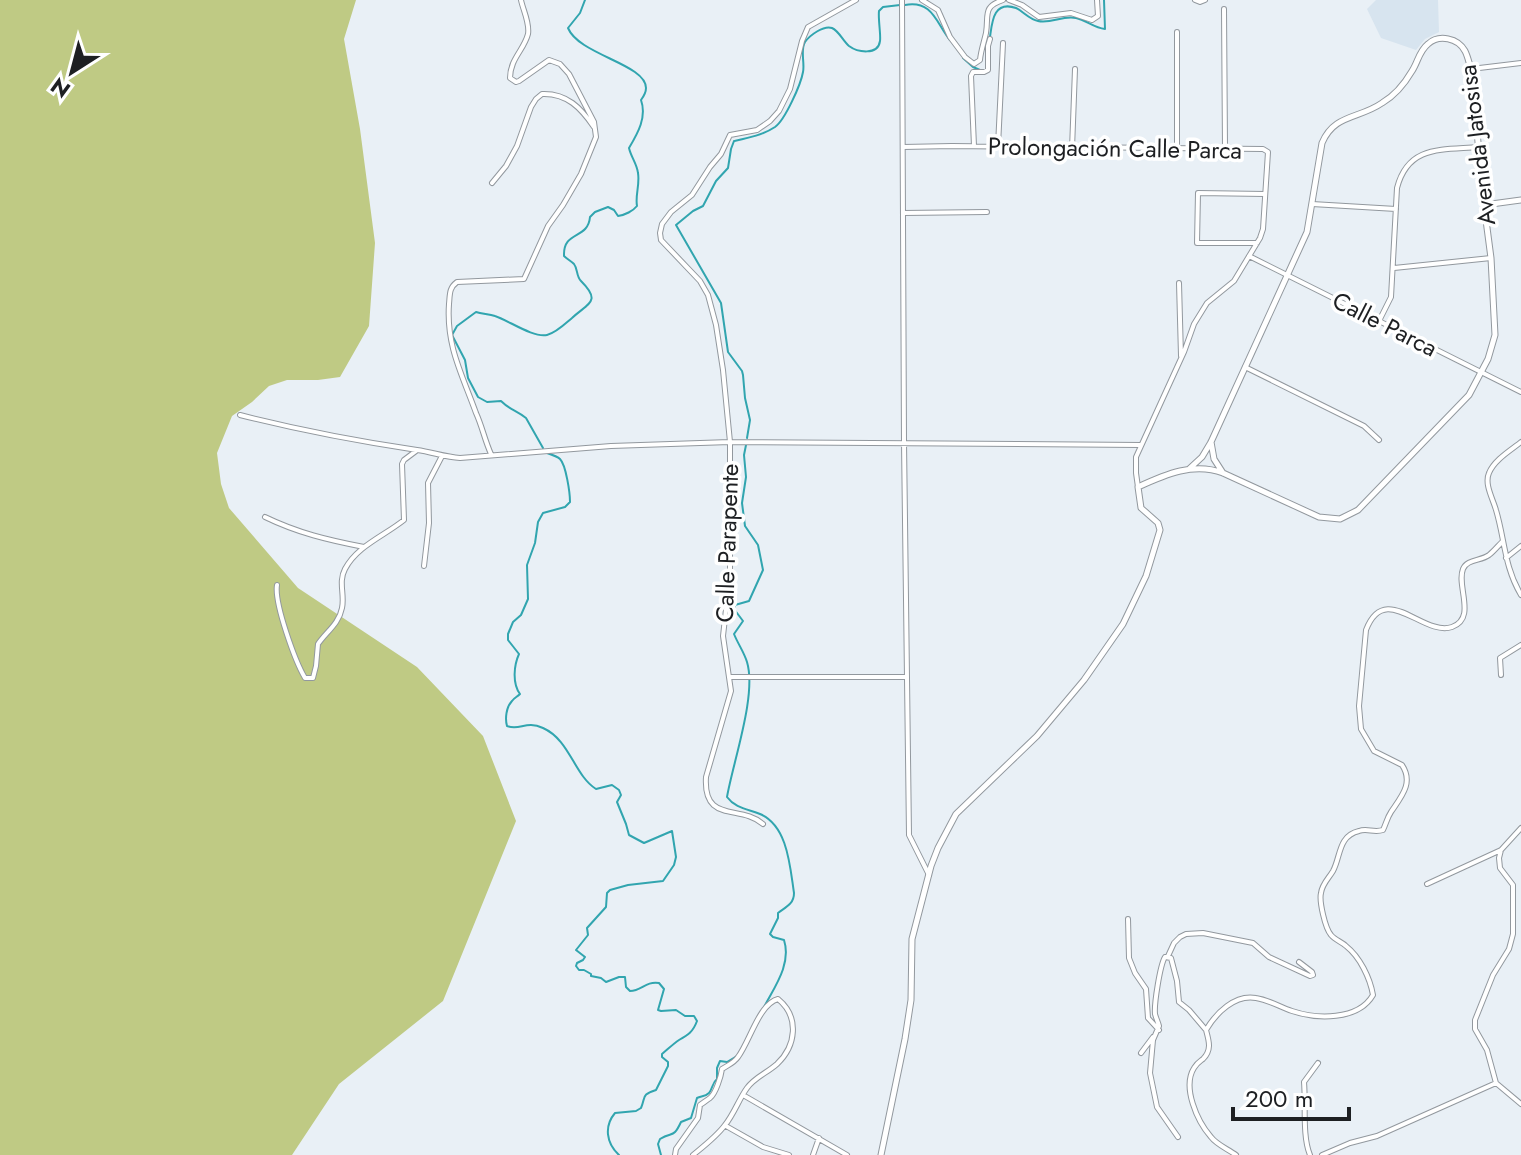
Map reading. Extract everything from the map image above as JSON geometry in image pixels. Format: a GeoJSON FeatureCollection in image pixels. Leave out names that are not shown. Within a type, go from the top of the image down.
{"type":"FeatureCollection","features":[{"type":"Feature","properties":{"kind":"street"},"geometry":{"type":"LineString","coordinates":[[491,454],[450,343],[450,290],[457,282],[524,279],[548,226],[581,174],[596,137],[596,129],[585,103],[560,64],[549,60],[519,81],[510,78],[511,68],[528,29],[521,0]]}},
{"type":"Feature","properties":{"kind":"street","name":"Calle Parapente"},"geometry":{"type":"LineString","coordinates":[[763,824],[752,816],[716,807],[706,790],[709,767],[731,691],[723,636],[730,574],[730,442],[723,370],[708,295],[700,281],[661,240],[660,233],[662,224],[671,212],[692,195],[721,154],[730,135],[760,129],[779,111],[793,79],[808,27],[856,0]]}},
{"type":"Feature","properties":{"kind":"street"},"geometry":{"type":"LineString","coordinates":[[902,0],[909,835],[929,875]]}},
{"type":"Feature","properties":{"kind":"street"},"geometry":{"type":"LineString","coordinates":[[922,0],[938,10],[950,37],[974,64],[981,58],[986,14],[991,6],[1004,0],[1019,3],[1039,17],[1071,13],[1092,20],[1098,16],[1097,0]]}},
{"type":"Feature","properties":{"kind":"street"},"geometry":{"type":"LineString","coordinates":[[1195,0],[1205,0]]}},
{"type":"Feature","properties":{"kind":"street"},"geometry":{"type":"LineString","coordinates":[[1224,9],[1225,149]]}},
{"type":"Feature","properties":{"kind":"street"},"geometry":{"type":"LineString","coordinates":[[1177,32],[1177,149]]}},
{"type":"Feature","properties":{"kind":"street","name":"Avenida Jatosisa"},"geometry":{"type":"LineString","coordinates":[[1138,487],[1189,469],[1203,468],[1223,473],[1319,517],[1340,519],[1358,510],[1469,395],[1483,373],[1495,335],[1491,258],[1471,69],[1465,50],[1457,42],[1442,38],[1428,43],[1412,73],[1385,102],[1369,111],[1340,120],[1326,135],[1307,232],[1211,442],[1202,457],[1189,469]]}},
{"type":"Feature","properties":{"kind":"street"},"geometry":{"type":"LineString","coordinates":[[974,146],[971,76],[973,72],[988,70],[990,39]]}},
{"type":"Feature","properties":{"kind":"street"},"geometry":{"type":"LineString","coordinates":[[998,146],[1003,43]]}},
{"type":"Feature","properties":{"kind":"street"},"geometry":{"type":"LineString","coordinates":[[1471,69],[1521,63]]}},
{"type":"Feature","properties":{"kind":"street"},"geometry":{"type":"LineString","coordinates":[[1072,149],[1075,69]]}},
{"type":"Feature","properties":{"kind":"street"},"geometry":{"type":"LineString","coordinates":[[492,183],[512,157],[531,107],[542,94],[554,94],[571,101],[596,129]]}},
{"type":"Feature","properties":{"kind":"street","name":"Prolongación Calle Parca"},"geometry":{"type":"LineString","coordinates":[[902,147],[1266,151],[1263,229],[1230,286],[1207,303],[1194,324],[1135,462],[1138,487]]}},
{"type":"Feature","properties":{"kind":"street"},"geometry":{"type":"LineString","coordinates":[[1379,321],[1391,297],[1400,174],[1417,156],[1427,152],[1478,147]]}},
{"type":"Feature","properties":{"kind":"street"},"geometry":{"type":"LineString","coordinates":[[1257,243],[1197,243],[1198,193],[1265,194]]}},
{"type":"Feature","properties":{"kind":"street"},"geometry":{"type":"LineString","coordinates":[[1484,205],[1521,200]]}},
{"type":"Feature","properties":{"kind":"street"},"geometry":{"type":"LineString","coordinates":[[1312,204],[1396,209]]}},
{"type":"Feature","properties":{"kind":"street"},"geometry":{"type":"LineString","coordinates":[[903,213],[987,212]]}},
{"type":"Feature","properties":{"kind":"street","name":"Calle Parca"},"geometry":{"type":"LineString","coordinates":[[1249,256],[1521,392]]}},
{"type":"Feature","properties":{"kind":"street"},"geometry":{"type":"LineString","coordinates":[[1394,268],[1491,258]]}},
{"type":"Feature","properties":{"kind":"street"},"geometry":{"type":"LineString","coordinates":[[1179,283],[1181,357]]}},
{"type":"Feature","properties":{"kind":"street"},"geometry":{"type":"LineString","coordinates":[[1245,367],[1364,426],[1379,440]]}},
{"type":"Feature","properties":{"kind":"street"},"geometry":{"type":"LineString","coordinates":[[240,415],[319,434],[460,458],[611,446],[730,442],[1141,445]]}},
{"type":"Feature","properties":{"kind":"street"},"geometry":{"type":"LineString","coordinates":[[1211,442],[1214,459],[1223,473]]}},
{"type":"Feature","properties":{"kind":"street"},"geometry":{"type":"LineString","coordinates":[[1521,442],[1494,465],[1487,481],[1506,558],[1521,595]]}},
{"type":"Feature","properties":{"kind":"street"},"geometry":{"type":"LineString","coordinates":[[277,585],[280,612],[297,661],[303,676],[313,678],[319,641],[332,629],[342,609],[343,572],[364,547],[404,520],[402,464],[418,450]]}},
{"type":"Feature","properties":{"kind":"street"},"geometry":{"type":"LineString","coordinates":[[424,566],[429,523],[428,483],[442,456]]}},
{"type":"Feature","properties":{"kind":"street"},"geometry":{"type":"LineString","coordinates":[[881,1155],[911,1000],[912,939],[938,848],[956,814],[1037,736],[1084,680],[1123,624],[1146,576],[1160,530],[1158,523],[1141,508],[1138,487]]}},
{"type":"Feature","properties":{"kind":"street"},"geometry":{"type":"LineString","coordinates":[[265,517],[291,530],[364,547]]}},
{"type":"Feature","properties":{"kind":"street"},"geometry":{"type":"LineString","coordinates":[[1206,1030],[1231,1003],[1247,997],[1304,1014],[1328,1016],[1357,1010],[1373,995],[1368,976],[1351,950],[1331,935],[1320,896],[1324,883],[1335,869],[1344,841],[1360,830],[1383,830],[1406,787],[1405,768],[1374,751],[1361,729],[1359,706],[1366,630],[1374,615],[1390,609],[1443,628],[1455,625],[1462,617],[1465,606],[1463,568],[1469,562],[1488,556],[1502,542]]}},
{"type":"Feature","properties":{"kind":"street"},"geometry":{"type":"LineString","coordinates":[[1506,558],[1521,546]]}},
{"type":"Feature","properties":{"kind":"street"},"geometry":{"type":"LineString","coordinates":[[1501,675],[1500,658],[1521,645]]}},
{"type":"Feature","properties":{"kind":"street"},"geometry":{"type":"LineString","coordinates":[[730,677],[907,677]]}},
{"type":"Feature","properties":{"kind":"street"},"geometry":{"type":"LineString","coordinates":[[1427,884],[1501,850],[1521,828]]}},
{"type":"Feature","properties":{"kind":"street"},"geometry":{"type":"LineString","coordinates":[[1501,850],[1500,868],[1513,885],[1513,934],[1509,949],[1493,975],[1475,1020],[1475,1029],[1487,1050],[1496,1083],[1521,1104]]}},
{"type":"Feature","properties":{"kind":"street"},"geometry":{"type":"LineString","coordinates":[[1128,919],[1129,958],[1146,989],[1148,1018],[1159,1030]]}},
{"type":"Feature","properties":{"kind":"street"},"geometry":{"type":"LineString","coordinates":[[1141,1053],[1159,1030],[1155,1011],[1159,971],[1163,959],[1180,937],[1203,933],[1253,943],[1269,957],[1313,975],[1299,962]]}},
{"type":"Feature","properties":{"kind":"street"},"geometry":{"type":"LineString","coordinates":[[1168,956],[1177,981],[1179,1002],[1206,1030],[1210,1046],[1194,1067],[1190,1095],[1211,1138],[1236,1155]]}},
{"type":"Feature","properties":{"kind":"street"},"geometry":{"type":"LineString","coordinates":[[675,1155],[698,1118],[700,1105],[713,1095],[722,1069],[737,1059],[763,1011],[770,1002],[778,999],[793,1019],[790,1043],[781,1060],[750,1084],[725,1125],[693,1155]]}},
{"type":"Feature","properties":{"kind":"street"},"geometry":{"type":"LineString","coordinates":[[1154,1035],[1149,1069],[1157,1107],[1178,1137]]}},
{"type":"Feature","properties":{"kind":"street"},"geometry":{"type":"LineString","coordinates":[[1310,1155],[1305,1141],[1304,1082],[1318,1063]]}},
{"type":"Feature","properties":{"kind":"street"},"geometry":{"type":"LineString","coordinates":[[1322,1155],[1377,1136],[1496,1083]]}},
{"type":"Feature","properties":{"kind":"street"},"geometry":{"type":"LineString","coordinates":[[743,1095],[847,1155]]}},
{"type":"Feature","properties":{"kind":"street"},"geometry":{"type":"LineString","coordinates":[[725,1125],[763,1147],[789,1155]]}},
{"type":"Feature","properties":{"kind":"street"},"geometry":{"type":"LineString","coordinates":[[813,1155],[819,1138]]}},
{"type":"Feature","properties":{"kind":"shaded area"},"geometry":{"type":"Polygon","coordinates":[[[1376,0],[1438,0],[1439,32],[1425,39],[1416,50],[1381,38],[1367,9],[1376,0]]]}},
{"type":"Feature","properties":{"kind":"green space"},"geometry":{"type":"Polygon","coordinates":[[[0,0],[356,0],[344,39],[375,243],[369,326],[340,377],[287,380],[269,386],[232,416],[217,453],[221,484],[229,508],[298,588],[417,667],[483,736],[516,821],[443,1001],[339,1084],[292,1155],[0,1155],[0,0]]]}},
{"type":"Feature","properties":{"kind":"waterway"},"geometry":{"type":"LineString","coordinates":[[543,448],[526,418],[501,401],[487,402],[478,397],[452,335],[457,326],[476,312],[495,316],[535,334],[547,335],[557,330],[592,298],[579,279],[574,264],[564,256],[567,242],[585,229],[595,212],[608,207],[618,216],[637,206],[638,173],[629,148],[641,125],[641,100],[646,88],[635,72],[585,45],[568,28],[580,13],[585,0]]}},
{"type":"Feature","properties":{"kind":"waterway"},"geometry":{"type":"LineString","coordinates":[[990,37],[995,14],[1008,6],[1038,21],[1071,17],[1105,29],[1104,0]]}},
{"type":"Feature","properties":{"kind":"waterway"},"geometry":{"type":"LineString","coordinates":[[905,5],[914,4],[928,9],[950,40]]}},
{"type":"Feature","properties":{"kind":"waterway"},"geometry":{"type":"LineString","coordinates":[[747,438],[750,420],[743,375],[728,352],[721,303],[676,225],[703,206],[716,181],[728,168],[734,141],[766,132],[783,117],[802,78],[803,49],[807,39],[829,27],[853,48],[871,51],[880,41],[879,11],[883,7],[900,5]]}},
{"type":"Feature","properties":{"kind":"waterway"},"geometry":{"type":"LineString","coordinates":[[963,58],[980,70]]}},
{"type":"Feature","properties":{"kind":"waterway"},"geometry":{"type":"LineString","coordinates":[[746,445],[742,503],[745,526],[758,545],[763,570],[749,601],[735,605],[734,609],[743,621],[734,634],[747,662],[749,692],[727,797],[738,806],[760,814],[777,828],[786,848],[794,893],[791,903],[778,913],[770,934],[784,940],[786,959],[763,1009]]}},
{"type":"Feature","properties":{"kind":"waterway"},"geometry":{"type":"LineString","coordinates":[[547,453],[562,462],[570,502],[565,507],[543,513],[538,522],[527,565],[528,599],[508,634],[508,640],[519,654],[515,674],[520,694],[508,706],[507,726],[532,725],[552,733],[596,789],[612,785],[619,790],[621,795],[617,802],[629,835],[644,843],[672,831],[676,857],[663,881],[610,890],[606,907],[587,928],[588,935],[576,950],[585,957],[576,966],[606,982],[625,977],[626,987],[630,991],[659,983],[664,989],[658,1010],[676,1010],[685,1016],[694,1016],[697,1021],[690,1033],[662,1054],[668,1066],[656,1090],[645,1096],[641,1108],[615,1113],[611,1118],[608,1134],[611,1145],[619,1155]]}},
{"type":"Feature","properties":{"kind":"waterway"},"geometry":{"type":"LineString","coordinates":[[661,1155],[660,1139],[674,1133],[681,1122],[691,1118],[697,1098],[709,1093],[717,1079],[720,1061],[727,1062],[737,1056]]}}]}
